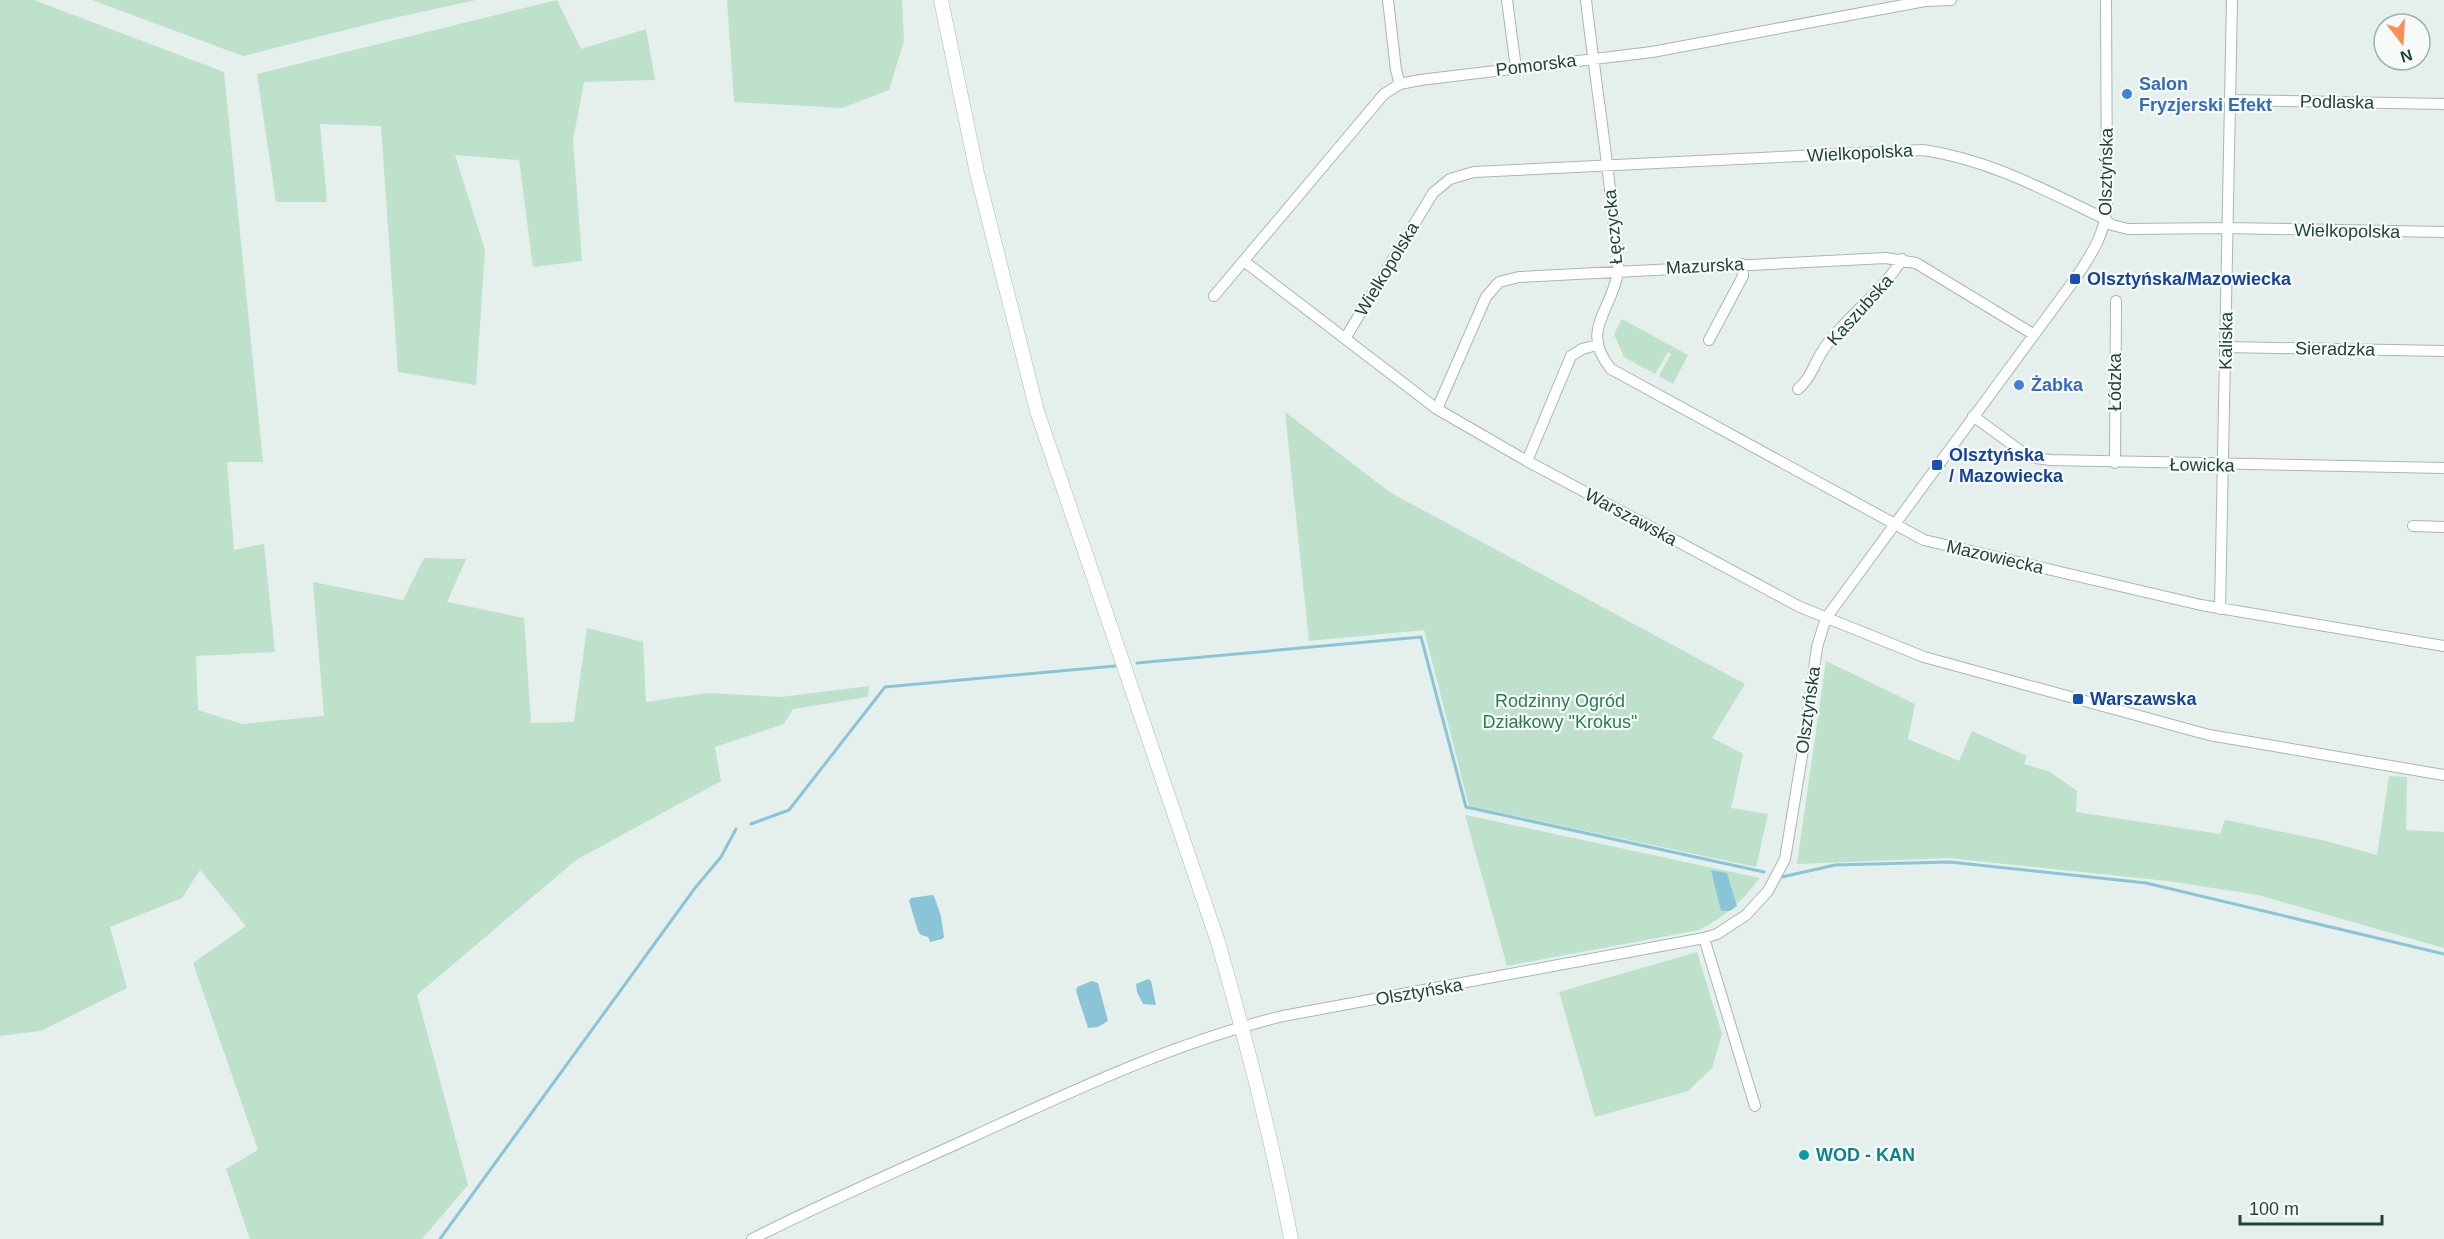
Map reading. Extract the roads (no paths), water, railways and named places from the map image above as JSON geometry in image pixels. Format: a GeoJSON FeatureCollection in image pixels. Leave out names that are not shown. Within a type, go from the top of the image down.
{"type":"FeatureCollection","features":[{"type":"Feature","properties":{"kind":"main road"},"geometry":{"type":"LineString","coordinates":[[941,0],[977,173],[1037,411],[1218,942],[1277,1162],[1291,1239]]}},
{"type":"Feature","properties":{"kind":"street"},"geometry":{"type":"LineString","coordinates":[[1388,0],[1396,70],[1400,84]]}},
{"type":"Feature","properties":{"kind":"street"},"geometry":{"type":"LineString","coordinates":[[1507,0],[1516,68]]}},
{"type":"Feature","properties":{"kind":"street","name":"Łęczycka"},"geometry":{"type":"LineString","coordinates":[[1586,0],[1618,271],[1596,330],[1598,345]]}},
{"type":"Feature","properties":{"kind":"street","name":"Pomorska"},"geometry":{"type":"LineString","coordinates":[[1214,296],[1245,262],[1384,94],[1400,84],[1652,51],[1925,1],[1952,0]]}},
{"type":"Feature","properties":{"kind":"street","name":"Olsztyńska"},"geometry":{"type":"LineString","coordinates":[[752,1239],[1024,1113],[1181,1045],[1283,1016],[1704,938],[1717,934],[1746,915],[1768,891],[1785,859],[1802,756],[1816,647],[1826,618],[2090,258],[2106,221],[2106,0]]}},
{"type":"Feature","properties":{"kind":"street","name":"Kaliska"},"geometry":{"type":"LineString","coordinates":[[2220,609],[2232,0]]}},
{"type":"Feature","properties":{"kind":"street","name":"Podlaska"},"geometry":{"type":"LineString","coordinates":[[2229,100],[2444,104]]}},
{"type":"Feature","properties":{"kind":"street","name":"Wielkopolska"},"geometry":{"type":"LineString","coordinates":[[1346,337],[1433,193],[1450,179],[1474,172],[1923,150],[1950,154],[1993,166],[2117,227],[2128,229],[2227,228],[2444,232]]}},
{"type":"Feature","properties":{"kind":"street","name":"Mazurska"},"geometry":{"type":"LineString","coordinates":[[1437,409],[1486,297],[1499,282],[1519,277],[1886,258],[1916,263],[2033,334]]}},
{"type":"Feature","properties":{"kind":"street","name":"Kaszubska"},"geometry":{"type":"LineString","coordinates":[[1798,389],[1807,382],[1825,346],[1893,274],[1902,260]]}},
{"type":"Feature","properties":{"kind":"street","name":"Warszawska"},"geometry":{"type":"LineString","coordinates":[[1245,262],[1346,337],[1437,409],[1527,461],[1800,607],[1924,657],[2209,735],[2444,775]]}},
{"type":"Feature","properties":{"kind":"street"},"geometry":{"type":"LineString","coordinates":[[1709,340],[1743,276],[1742,264]]}},
{"type":"Feature","properties":{"kind":"street","name":"Łódzka"},"geometry":{"type":"LineString","coordinates":[[2115,463],[2116,301]]}},
{"type":"Feature","properties":{"kind":"street"},"geometry":{"type":"LineString","coordinates":[[1527,461],[1571,356],[1582,348],[1598,345]]}},
{"type":"Feature","properties":{"kind":"street","name":"Mazowiecka"},"geometry":{"type":"LineString","coordinates":[[1598,345],[1602,358],[1611,369],[1924,540],[2220,609],[2444,646]]}},
{"type":"Feature","properties":{"kind":"street","name":"Sieradzka"},"geometry":{"type":"LineString","coordinates":[[2226,347],[2444,351]]}},
{"type":"Feature","properties":{"kind":"street","name":"Łowicka"},"geometry":{"type":"LineString","coordinates":[[1973,416],[2029,457],[2050,460],[2224,466],[2444,468]]}},
{"type":"Feature","properties":{"kind":"street"},"geometry":{"type":"LineString","coordinates":[[2413,526],[2444,527]]}},
{"type":"Feature","properties":{"kind":"street"},"geometry":{"type":"LineString","coordinates":[[1704,938],[1755,1106]]}},
{"type":"Feature","properties":{"kind":"water"},"geometry":{"type":"Polygon","coordinates":[[[1711,870],[1727,873],[1737,906],[1730,911],[1721,911],[1711,870]]]}},
{"type":"Feature","properties":{"kind":"water"},"geometry":{"type":"Polygon","coordinates":[[[932,895],[941,916],[944,937],[930,942],[928,937],[921,935],[918,931],[909,901],[911,898],[932,895]]]}},
{"type":"Feature","properties":{"kind":"water"},"geometry":{"type":"Polygon","coordinates":[[[1148,979],[1151,981],[1156,1005],[1143,1004],[1137,992],[1136,984],[1148,979]]]}},
{"type":"Feature","properties":{"kind":"water"},"geometry":{"type":"Polygon","coordinates":[[[1092,981],[1098,983],[1108,1021],[1098,1027],[1088,1028],[1076,991],[1077,987],[1092,981]]]}},
{"type":"Feature","properties":{"kind":"waterway"},"geometry":{"type":"LineString","coordinates":[[1137,663],[1421,637],[1466,807],[1764,872]]}},
{"type":"Feature","properties":{"kind":"waterway"},"geometry":{"type":"LineString","coordinates":[[751,824],[789,810],[885,687],[1115,666]]}},
{"type":"Feature","properties":{"kind":"waterway"},"geometry":{"type":"LineString","coordinates":[[440,1239],[695,888],[721,857],[736,829]]}},
{"type":"Feature","properties":{"kind":"waterway"},"geometry":{"type":"LineString","coordinates":[[1782,877],[1835,865],[1950,862],[2146,883],[2444,954]]}},
{"type":"Feature","properties":{"kind":"place","name":"Salon Fryzjerski Efekt"},"geometry":{"type":"Point","coordinates":[2127,94]}},
{"type":"Feature","properties":{"kind":"place","name":"Olsztyńska/Mazowiecka"},"geometry":{"type":"Point","coordinates":[2075,279]}},
{"type":"Feature","properties":{"kind":"place","name":"Żabka"},"geometry":{"type":"Point","coordinates":[2019,385]}},
{"type":"Feature","properties":{"kind":"place","name":"Olsztyńska / Mazowiecka"},"geometry":{"type":"Point","coordinates":[1937,465]}},
{"type":"Feature","properties":{"kind":"place","name":"Warszawska"},"geometry":{"type":"Point","coordinates":[2078,699]}},
{"type":"Feature","properties":{"kind":"place","name":"WOD - KAN"},"geometry":{"type":"Point","coordinates":[1804,1155]}},
{"type":"Feature","properties":{"kind":"park label","name":"Rodzinny Ogród Działkowy \"Krokus\""},"geometry":{"type":"Point","coordinates":[1560,711]}}]}
